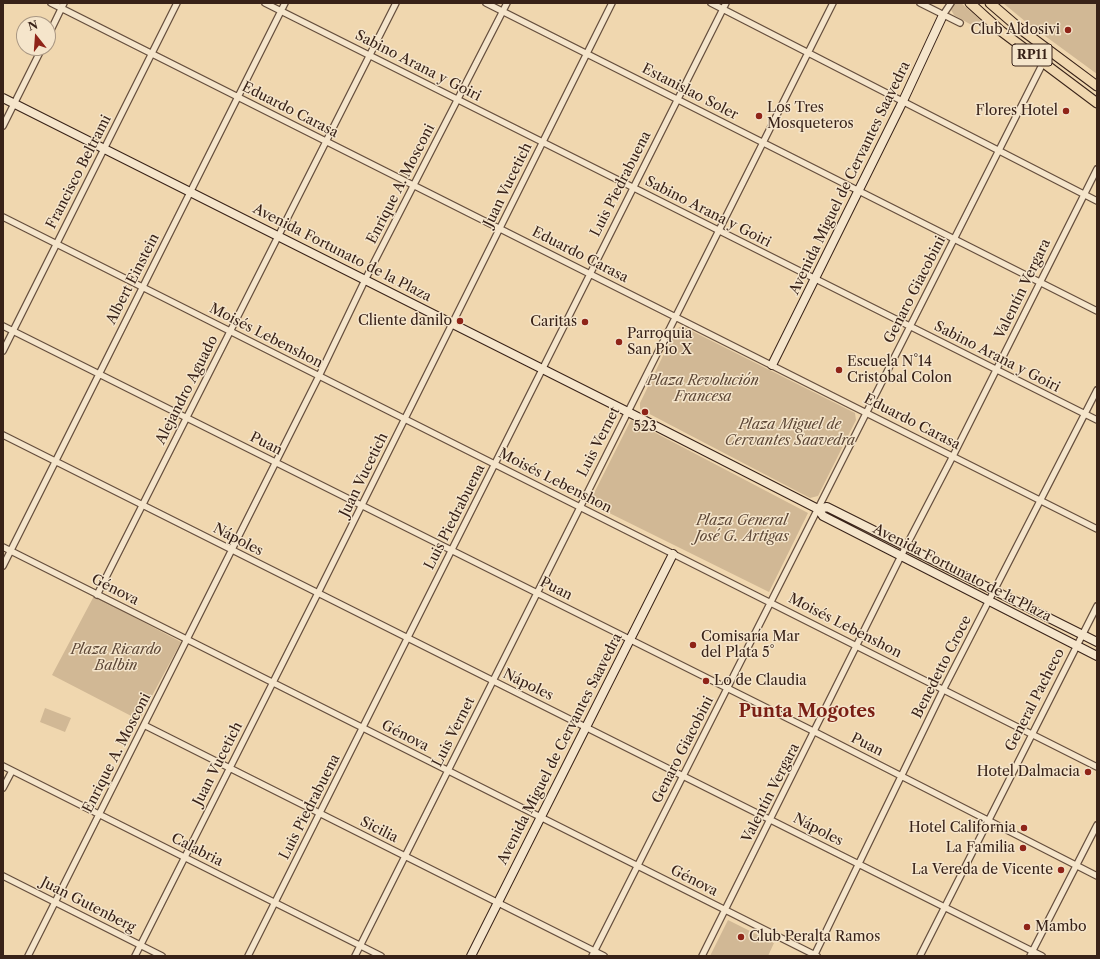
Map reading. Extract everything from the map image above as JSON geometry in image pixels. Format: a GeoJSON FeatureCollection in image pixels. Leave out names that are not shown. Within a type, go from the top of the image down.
{"type":"FeatureCollection","features":[{"type":"Feature","properties":{"kind":"main road","name":"RP11"},"geometry":{"type":"LineString","coordinates":[[970,3],[1001,32],[1097,103]]}},
{"type":"Feature","properties":{"kind":"main road","name":"RP11"},"geometry":{"type":"LineString","coordinates":[[990,3],[1019,28],[1097,86]]}},
{"type":"Feature","properties":{"kind":"main road","name":"Avenida Miguel de Cervantes Saavedra"},"geometry":{"type":"LineString","coordinates":[[772,365],[903,101],[943,15]]}},
{"type":"Feature","properties":{"kind":"main road","name":"Avenida Fortunato de la Plaza"},"geometry":{"type":"LineString","coordinates":[[3,98],[628,412],[818,509],[822,516],[1097,656]]}},
{"type":"Feature","properties":{"kind":"main road","name":"Avenida Fortunato de la Plaza"},"geometry":{"type":"LineString","coordinates":[[818,509],[827,507],[1097,642]]}},
{"type":"Feature","properties":{"kind":"main road","name":"Avenida Miguel de Cervantes Saavedra"},"geometry":{"type":"LineString","coordinates":[[471,956],[673,554]]}},
{"type":"Feature","properties":{"kind":"street","name":"Eduardo Carasa"},"geometry":{"type":"LineString","coordinates":[[51,3],[63,6],[152,54],[1042,500],[1097,529]]}},
{"type":"Feature","properties":{"kind":"street","name":"Francisco Beltrami"},"geometry":{"type":"LineString","coordinates":[[3,351],[177,3]]}},
{"type":"Feature","properties":{"kind":"street","name":"Sabino Arana y Goiri"},"geometry":{"type":"LineString","coordinates":[[265,3],[1097,420]]}},
{"type":"Feature","properties":{"kind":"street","name":"Albert Einstein"},"geometry":{"type":"LineString","coordinates":[[3,566],[285,3]]}},
{"type":"Feature","properties":{"kind":"street","name":"Alejandro Aguado"},"geometry":{"type":"LineString","coordinates":[[97,595],[396,3]]}},
{"type":"Feature","properties":{"kind":"street","name":"Estanislao Soler"},"geometry":{"type":"LineString","coordinates":[[486,3],[1097,311]]}},
{"type":"Feature","properties":{"kind":"street","name":"Enrique A. Mosconi"},"geometry":{"type":"LineString","coordinates":[[28,956],[319,376],[365,280],[415,186],[507,3]]}},
{"type":"Feature","properties":{"kind":"street","name":"Juan Vucetich"},"geometry":{"type":"LineString","coordinates":[[135,956],[273,683],[612,3]]}},
{"type":"Feature","properties":{"kind":"street"},"geometry":{"type":"LineString","coordinates":[[711,3],[1097,200]]}},
{"type":"Feature","properties":{"kind":"street","name":"Luis Piedrabuena"},"geometry":{"type":"LineString","coordinates":[[248,956],[726,3]]}},
{"type":"Feature","properties":{"kind":"street","name":"Luis Vernet"},"geometry":{"type":"LineString","coordinates":[[355,956],[833,3]]}},
{"type":"Feature","properties":{"kind":"street"},"geometry":{"type":"LineString","coordinates":[[920,3],[960,23]]}},
{"type":"Feature","properties":{"kind":"street","name":"Avenida Miguel de Cervantes Saavedra"},"geometry":{"type":"LineString","coordinates":[[943,15],[951,3]]}},
{"type":"Feature","properties":{"kind":"street"},"geometry":{"type":"LineString","coordinates":[[56,20],[63,6]]}},
{"type":"Feature","properties":{"kind":"street"},"geometry":{"type":"LineString","coordinates":[[3,126],[38,56]]}},
{"type":"Feature","properties":{"kind":"street","name":"Genaro Giacobini"},"geometry":{"type":"LineString","coordinates":[[594,954],[1043,63]]}},
{"type":"Feature","properties":{"kind":"street","name":"Valentín Vergara"},"geometry":{"type":"LineString","coordinates":[[702,956],[815,732],[906,546],[953,456],[1097,169]]}},
{"type":"Feature","properties":{"kind":"street","name":"Moisés Lebenshon"},"geometry":{"type":"LineString","coordinates":[[3,217],[1097,767]]}},
{"type":"Feature","properties":{"kind":"street","name":"Puan"},"geometry":{"type":"LineString","coordinates":[[3,326],[989,819],[1097,876]]}},
{"type":"Feature","properties":{"kind":"street","name":"Benedetto Croce"},"geometry":{"type":"LineString","coordinates":[[815,956],[943,690],[1042,500],[1097,390]]}},
{"type":"Feature","properties":{"kind":"street","name":"Nápoles"},"geometry":{"type":"LineString","coordinates":[[3,435],[860,864],[1031,954],[1042,956]]}},
{"type":"Feature","properties":{"kind":"street","name":"Génova"},"geometry":{"type":"LineString","coordinates":[[3,547],[815,956]]}},
{"type":"Feature","properties":{"kind":"street","name":"General Pacheco"},"geometry":{"type":"LineString","coordinates":[[920,956],[1097,606]]}},
{"type":"Feature","properties":{"kind":"street","name":"Sicilia"},"geometry":{"type":"LineString","coordinates":[[144,725],[498,902],[594,954],[604,956]]}},
{"type":"Feature","properties":{"kind":"street","name":"Calabria"},"geometry":{"type":"LineString","coordinates":[[3,766],[380,956]]}},
{"type":"Feature","properties":{"kind":"street"},"geometry":{"type":"LineString","coordinates":[[3,788],[12,771]]}},
{"type":"Feature","properties":{"kind":"street"},"geometry":{"type":"LineString","coordinates":[[1031,954],[1097,825]]}},
{"type":"Feature","properties":{"kind":"street","name":"Juan Gutenberg"},"geometry":{"type":"LineString","coordinates":[[3,876],[162,956]]}},
{"type":"Feature","properties":{"kind":"green space"},"geometry":{"type":"Polygon","coordinates":[[[955,3],[961,3],[992,30],[990,31],[978,23],[975,27],[954,15],[951,10],[955,3]]]}},
{"type":"Feature","properties":{"kind":"green space","name":"Club Aldosivi"},"geometry":{"type":"Polygon","coordinates":[[[1003,3],[1097,3],[1097,74],[1026,22],[1003,3]]]}},
{"type":"Feature","properties":{"kind":"green space"},"geometry":{"type":"Polygon","coordinates":[[[682,326],[855,413],[856,420],[818,496],[810,498],[640,409],[640,403],[676,329],[682,326]]]}},
{"type":"Feature","properties":{"kind":"green space","name":"Plaza General José G. Artigas"},"geometry":{"type":"Polygon","coordinates":[[[631,420],[808,513],[769,592],[589,503],[631,420]]]}},
{"type":"Feature","properties":{"kind":"green space","name":"Plaza Ricardo Balbin"},"geometry":{"type":"Polygon","coordinates":[[[94,596],[181,642],[139,720],[52,675],[94,596]]]}},
{"type":"Feature","properties":{"kind":"green space"},"geometry":{"type":"Polygon","coordinates":[[[45,708],[71,718],[65,732],[40,722],[45,708]]]}},
{"type":"Feature","properties":{"kind":"green space","name":"Club Peralta Ramos"},"geometry":{"type":"Polygon","coordinates":[[[728,920],[774,943],[768,956],[710,956],[728,920]]]}},
{"type":"Feature","properties":{"kind":"place","name":"Club Aldosivi"},"geometry":{"type":"Point","coordinates":[1068,30]}},
{"type":"Feature","properties":{"kind":"place","name":"Flores Hotel"},"geometry":{"type":"Point","coordinates":[1066,111]}},
{"type":"Feature","properties":{"kind":"place","name":"Los Tres Mosqueteros"},"geometry":{"type":"Point","coordinates":[759,116]}},
{"type":"Feature","properties":{"kind":"place","name":"Cliente danilo"},"geometry":{"type":"Point","coordinates":[460,321]}},
{"type":"Feature","properties":{"kind":"place","name":"Caritas"},"geometry":{"type":"Point","coordinates":[585,322]}},
{"type":"Feature","properties":{"kind":"place","name":"Parroquia San Pío X"},"geometry":{"type":"Point","coordinates":[619,342]}},
{"type":"Feature","properties":{"kind":"place","name":"Escuela N°14 Cristobal Colon"},"geometry":{"type":"Point","coordinates":[839,370]}},
{"type":"Feature","properties":{"kind":"place","name":"523"},"geometry":{"type":"Point","coordinates":[645,412]}},
{"type":"Feature","properties":{"kind":"place","name":"Comisaría Mar del Plata 5°"},"geometry":{"type":"Point","coordinates":[693,645]}},
{"type":"Feature","properties":{"kind":"place","name":"Lo de Claudia"},"geometry":{"type":"Point","coordinates":[706,681]}},
{"type":"Feature","properties":{"kind":"place","name":"Hotel Dalmacia"},"geometry":{"type":"Point","coordinates":[1088,772]}},
{"type":"Feature","properties":{"kind":"place","name":"Hotel California"},"geometry":{"type":"Point","coordinates":[1024,828]}},
{"type":"Feature","properties":{"kind":"place","name":"La Familia"},"geometry":{"type":"Point","coordinates":[1023,848]}},
{"type":"Feature","properties":{"kind":"place","name":"La Vereda de Vicente"},"geometry":{"type":"Point","coordinates":[1061,870]}},
{"type":"Feature","properties":{"kind":"place","name":"Mambo"},"geometry":{"type":"Point","coordinates":[1027,927]}},
{"type":"Feature","properties":{"kind":"place","name":"Club Peralta Ramos"},"geometry":{"type":"Point","coordinates":[741,937]}},
{"type":"Feature","properties":{"kind":"district","name":"Punta Mogotes"},"geometry":{"type":"Point","coordinates":[807,712]}},
{"type":"Feature","properties":{"kind":"park label","name":"Plaza Revolución Francesa"},"geometry":{"type":"Point","coordinates":[703,390]}},
{"type":"Feature","properties":{"kind":"park label","name":"Plaza Miguel de Cervantes Saavedra"},"geometry":{"type":"Point","coordinates":[790,434]}}]}
